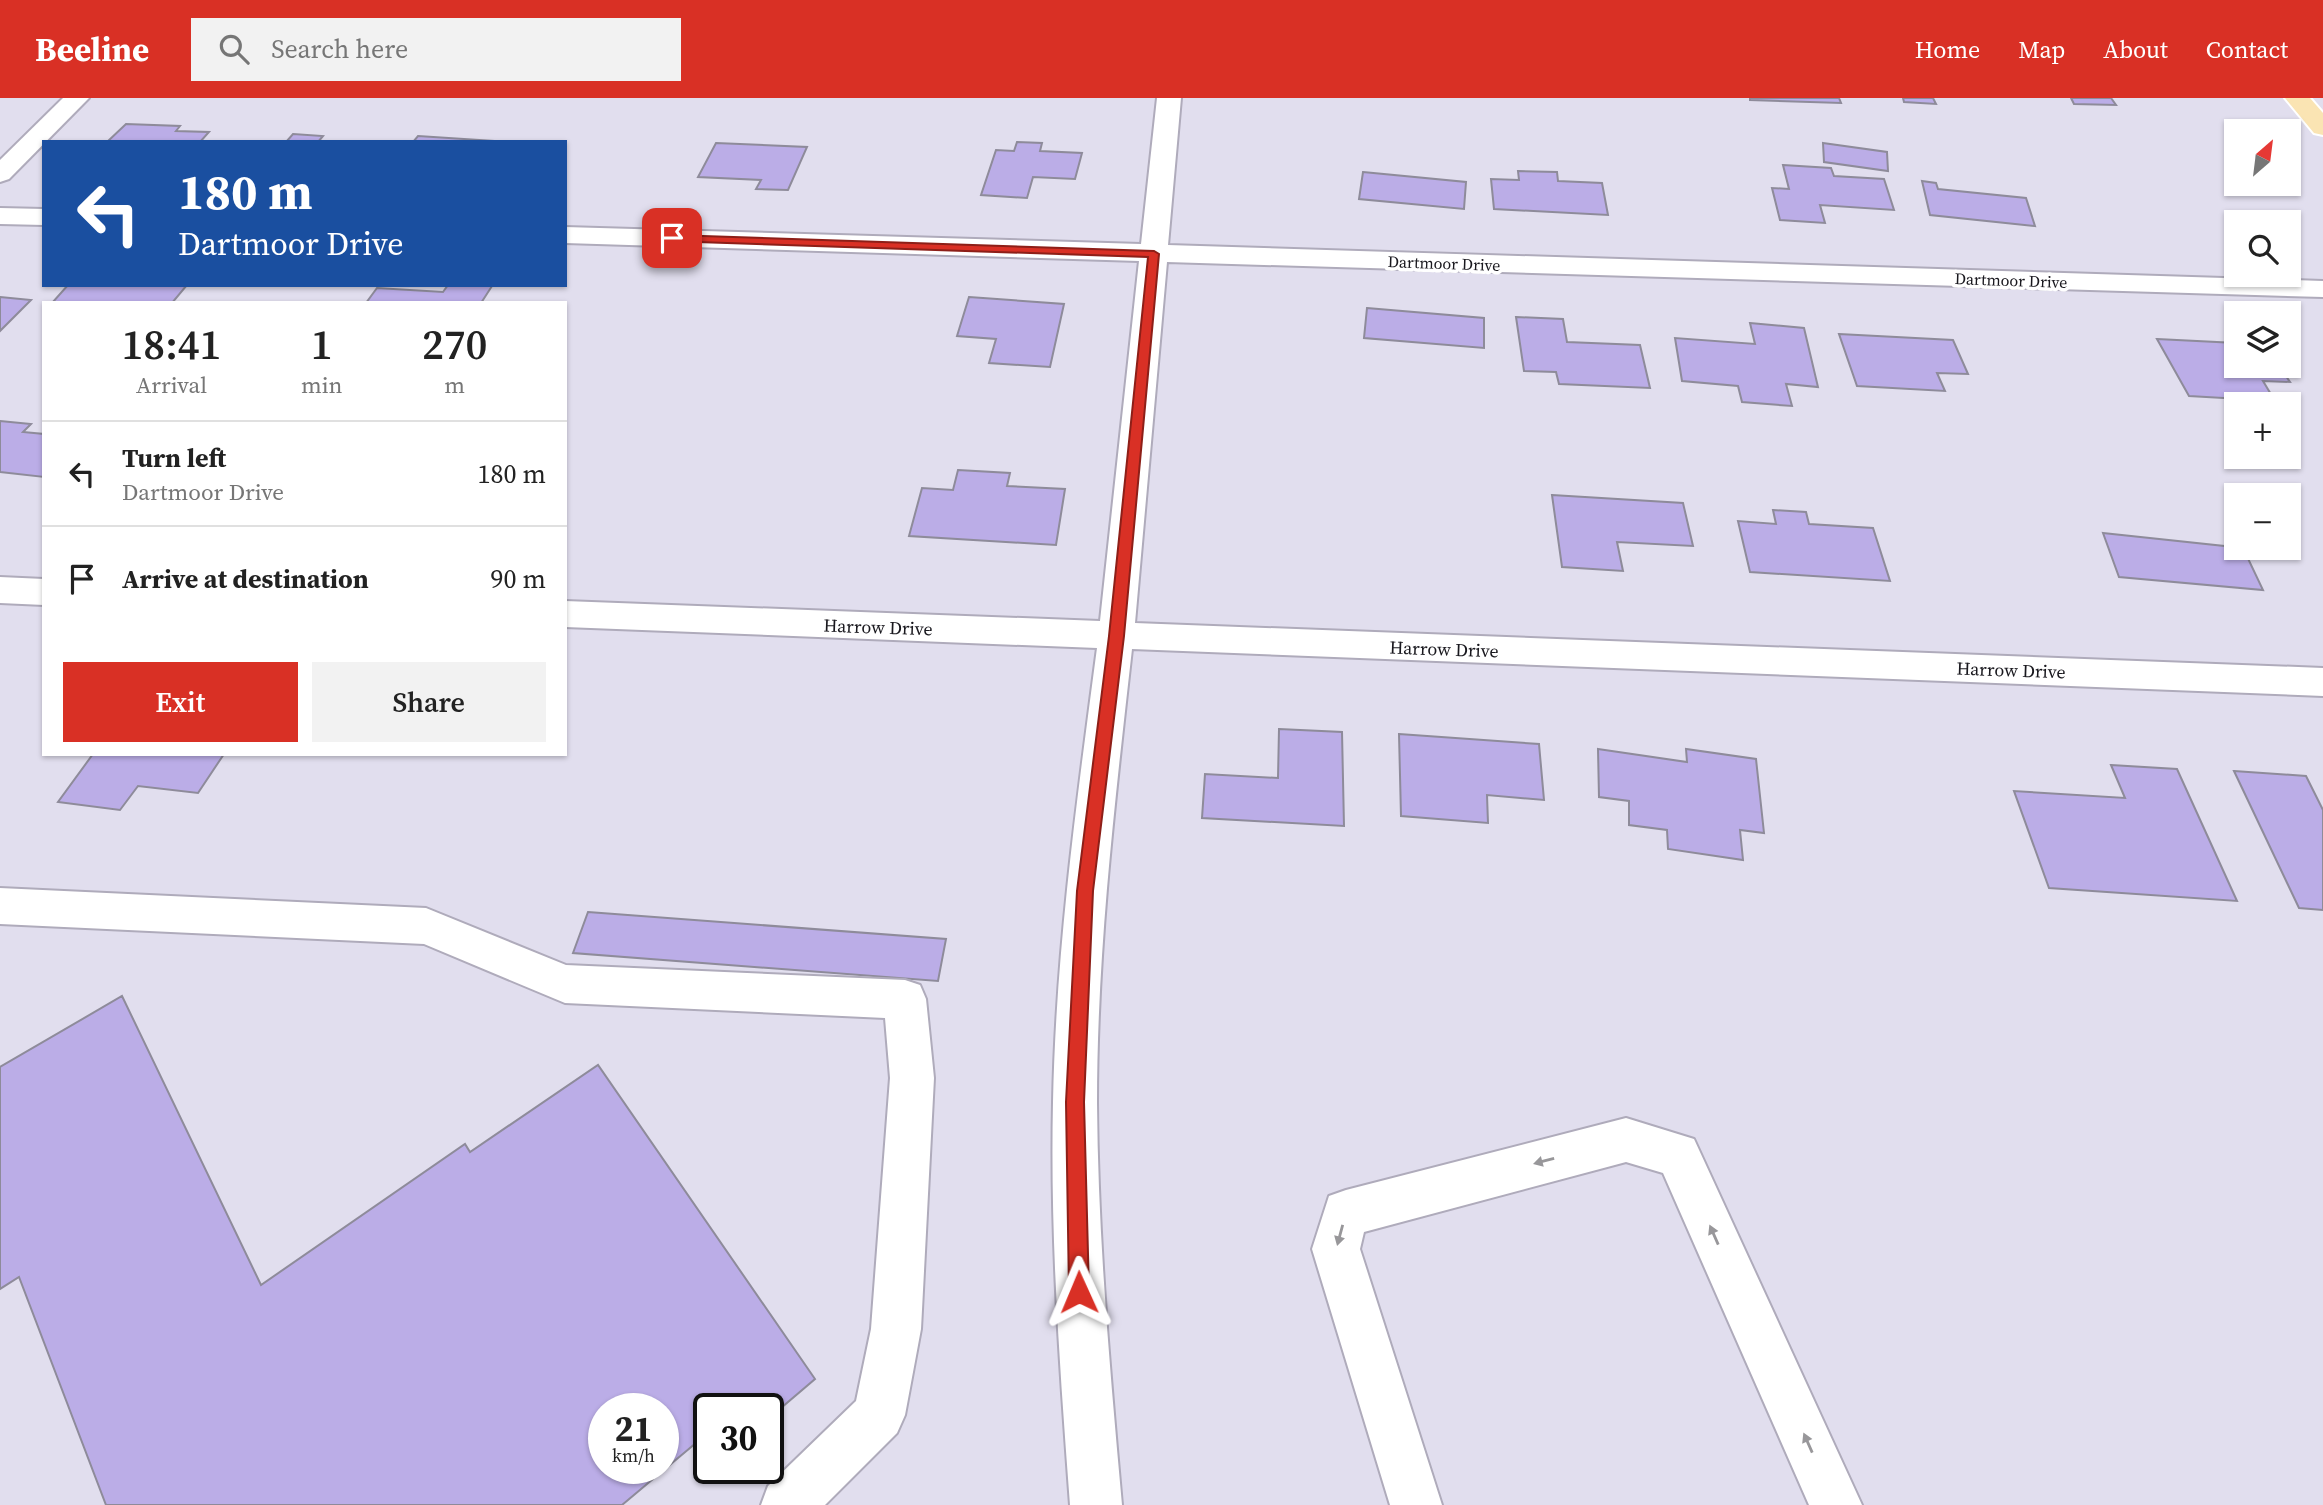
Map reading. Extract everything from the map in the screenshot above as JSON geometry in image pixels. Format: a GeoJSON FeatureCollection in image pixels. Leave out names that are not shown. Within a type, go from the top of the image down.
{"type":"FeatureCollection","features":[{"type":"Feature","properties":{"kind":"main road"},"geometry":{"type":"LineString","coordinates":[[2297,98],[2323,128]]}},
{"type":"Feature","properties":{"kind":"street"},"geometry":{"type":"LineString","coordinates":[[0,174],[77,98]]}},
{"type":"Feature","properties":{"kind":"street"},"geometry":{"type":"LineString","coordinates":[[1096,1505],[1079,1292],[1075,1102],[1085,891],[1116,636],[1169,98]]}},
{"type":"Feature","properties":{"kind":"street"},"geometry":{"type":"LineString","coordinates":[[0,216],[42,217]]}},
{"type":"Feature","properties":{"kind":"street","name":"Dartmoor Drive"},"geometry":{"type":"LineString","coordinates":[[567,235],[2323,289]]}},
{"type":"Feature","properties":{"kind":"street"},"geometry":{"type":"LineString","coordinates":[[0,590],[42,592]]}},
{"type":"Feature","properties":{"kind":"street","name":"Harrow Drive"},"geometry":{"type":"LineString","coordinates":[[567,614],[2323,682]]}},
{"type":"Feature","properties":{"kind":"street"},"geometry":{"type":"LineString","coordinates":[[0,906],[426,926],[565,984],[905,999],[912,1078],[896,1329],[879,1415],[787,1505]]}},
{"type":"Feature","properties":{"kind":"street"},"geometry":{"type":"LineString","coordinates":[[1416,1505],[1336,1249],[1346,1213],[1626,1140],[1678,1155],[1836,1505]]}},
{"type":"Feature","properties":{"kind":"building"},"geometry":{"type":"Polygon","coordinates":[[[1839,98],[1841,103],[1750,100],[1839,98]]]}},
{"type":"Feature","properties":{"kind":"building"},"geometry":{"type":"Polygon","coordinates":[[[1903,98],[1933,98],[1936,104],[1904,102],[1903,98]]]}},
{"type":"Feature","properties":{"kind":"building"},"geometry":{"type":"Polygon","coordinates":[[[2071,98],[2111,98],[2116,105],[2074,104],[2071,98]]]}},
{"type":"Feature","properties":{"kind":"building"},"geometry":{"type":"Polygon","coordinates":[[[126,124],[180,126],[176,131],[209,132],[202,140],[109,140],[126,124]]]}},
{"type":"Feature","properties":{"kind":"building"},"geometry":{"type":"Polygon","coordinates":[[[293,134],[323,136],[320,140],[288,140],[293,134]]]}},
{"type":"Feature","properties":{"kind":"building"},"geometry":{"type":"Polygon","coordinates":[[[418,136],[480,140],[415,140],[418,136]]]}},
{"type":"Feature","properties":{"kind":"building"},"geometry":{"type":"Polygon","coordinates":[[[1017,142],[1042,143],[1040,151],[1082,153],[1075,179],[1033,177],[1027,198],[981,195],[996,150],[1014,151],[1017,142]]]}},
{"type":"Feature","properties":{"kind":"building"},"geometry":{"type":"Polygon","coordinates":[[[716,143],[807,147],[788,190],[756,189],[761,180],[698,177],[716,143]]]}},
{"type":"Feature","properties":{"kind":"building"},"geometry":{"type":"Polygon","coordinates":[[[1823,143],[1887,152],[1888,171],[1824,162],[1823,143]]]}},
{"type":"Feature","properties":{"kind":"building"},"geometry":{"type":"Polygon","coordinates":[[[1783,165],[1831,168],[1834,176],[1884,179],[1894,210],[1820,205],[1825,223],[1780,220],[1772,188],[1789,189],[1783,165]]]}},
{"type":"Feature","properties":{"kind":"building"},"geometry":{"type":"Polygon","coordinates":[[[1518,171],[1557,172],[1558,181],[1602,183],[1608,215],[1494,209],[1491,179],[1519,180],[1518,171]]]}},
{"type":"Feature","properties":{"kind":"building"},"geometry":{"type":"Polygon","coordinates":[[[1363,172],[1466,182],[1464,209],[1359,199],[1363,172]]]}},
{"type":"Feature","properties":{"kind":"building"},"geometry":{"type":"Polygon","coordinates":[[[1922,181],[1936,183],[1938,189],[2026,198],[2035,226],[1930,215],[1922,181]]]}},
{"type":"Feature","properties":{"kind":"building"},"geometry":{"type":"Polygon","coordinates":[[[66,287],[185,287],[174,301],[54,301],[66,287]]]}},
{"type":"Feature","properties":{"kind":"building"},"geometry":{"type":"Polygon","coordinates":[[[447,287],[491,287],[482,301],[367,301],[377,288],[443,292],[447,287]]]}},
{"type":"Feature","properties":{"kind":"building"},"geometry":{"type":"Polygon","coordinates":[[[0,297],[31,300],[0,331],[0,297]]]}},
{"type":"Feature","properties":{"kind":"building"},"geometry":{"type":"Polygon","coordinates":[[[969,297],[1064,304],[1050,367],[989,363],[996,339],[957,336],[969,297]]]}},
{"type":"Feature","properties":{"kind":"building"},"geometry":{"type":"Polygon","coordinates":[[[1367,308],[1484,318],[1484,348],[1364,338],[1367,308]]]}},
{"type":"Feature","properties":{"kind":"building"},"geometry":{"type":"Polygon","coordinates":[[[1516,317],[1563,319],[1567,342],[1640,345],[1650,388],[1559,384],[1556,372],[1524,371],[1516,317]]]}},
{"type":"Feature","properties":{"kind":"building"},"geometry":{"type":"Polygon","coordinates":[[[1750,323],[1804,328],[1818,387],[1786,384],[1792,406],[1742,402],[1738,386],[1682,381],[1675,338],[1755,344],[1750,323]]]}},
{"type":"Feature","properties":{"kind":"building"},"geometry":{"type":"Polygon","coordinates":[[[1839,334],[1953,340],[1968,374],[1937,373],[1945,391],[1857,386],[1839,334]]]}},
{"type":"Feature","properties":{"kind":"building"},"geometry":{"type":"Polygon","coordinates":[[[2157,339],[2224,342],[2224,378],[2287,378],[2290,382],[2263,381],[2270,392],[2224,392],[2224,398],[2189,396],[2157,339]]]}},
{"type":"Feature","properties":{"kind":"building"},"geometry":{"type":"Polygon","coordinates":[[[0,421],[31,424],[23,432],[42,434],[42,477],[0,472],[0,421]]]}},
{"type":"Feature","properties":{"kind":"building"},"geometry":{"type":"Polygon","coordinates":[[[958,470],[1010,473],[1007,486],[1065,489],[1056,545],[909,536],[922,488],[953,490],[958,470]]]}},
{"type":"Feature","properties":{"kind":"building"},"geometry":{"type":"Polygon","coordinates":[[[1552,495],[1683,503],[1693,546],[1617,542],[1623,571],[1562,567],[1552,495]]]}},
{"type":"Feature","properties":{"kind":"building"},"geometry":{"type":"Polygon","coordinates":[[[1773,510],[1806,512],[1809,524],[1873,528],[1890,581],[1750,572],[1738,521],[1776,524],[1773,510]]]}},
{"type":"Feature","properties":{"kind":"building"},"geometry":{"type":"Polygon","coordinates":[[[2103,533],[2224,546],[2224,560],[2249,560],[2263,590],[2119,577],[2103,533]]]}},
{"type":"Feature","properties":{"kind":"building"},"geometry":{"type":"Polygon","coordinates":[[[1279,729],[1342,732],[1344,826],[1202,818],[1205,774],[1278,778],[1279,729]]]}},
{"type":"Feature","properties":{"kind":"building"},"geometry":{"type":"Polygon","coordinates":[[[1399,734],[1539,744],[1544,800],[1487,795],[1488,823],[1401,816],[1399,734]]]}},
{"type":"Feature","properties":{"kind":"building"},"geometry":{"type":"Polygon","coordinates":[[[1598,749],[1687,762],[1686,749],[1756,759],[1764,833],[1740,830],[1743,860],[1668,849],[1667,830],[1629,825],[1629,801],[1599,797],[1598,749]]]}},
{"type":"Feature","properties":{"kind":"building"},"geometry":{"type":"Polygon","coordinates":[[[92,756],[223,756],[198,793],[138,786],[120,810],[58,802],[92,756]]]}},
{"type":"Feature","properties":{"kind":"building"},"geometry":{"type":"Polygon","coordinates":[[[2111,765],[2177,769],[2237,901],[2049,888],[2014,791],[2125,798],[2111,765]]]}},
{"type":"Feature","properties":{"kind":"building"},"geometry":{"type":"Polygon","coordinates":[[[2234,771],[2306,776],[2323,810],[2323,910],[2299,908],[2234,771]]]}},
{"type":"Feature","properties":{"kind":"building"},"geometry":{"type":"Polygon","coordinates":[[[588,912],[946,939],[938,981],[573,953],[588,912]]]}},
{"type":"Feature","properties":{"kind":"building"},"geometry":{"type":"Polygon","coordinates":[[[122,996],[261,1285],[465,1144],[470,1152],[598,1065],[815,1379],[784,1405],[784,1393],[693,1393],[693,1445],[679,1457],[679,1393],[588,1393],[588,1484],[647,1484],[622,1505],[106,1505],[19,1277],[0,1289],[0,1067],[122,996]]]}},
{"type":"Feature","properties":{"kind":"route"},"geometry":{"type":"LineString","coordinates":[[672,238],[1154,254],[1116,636],[1085,891],[1075,1102],[1079,1292]]}}]}
